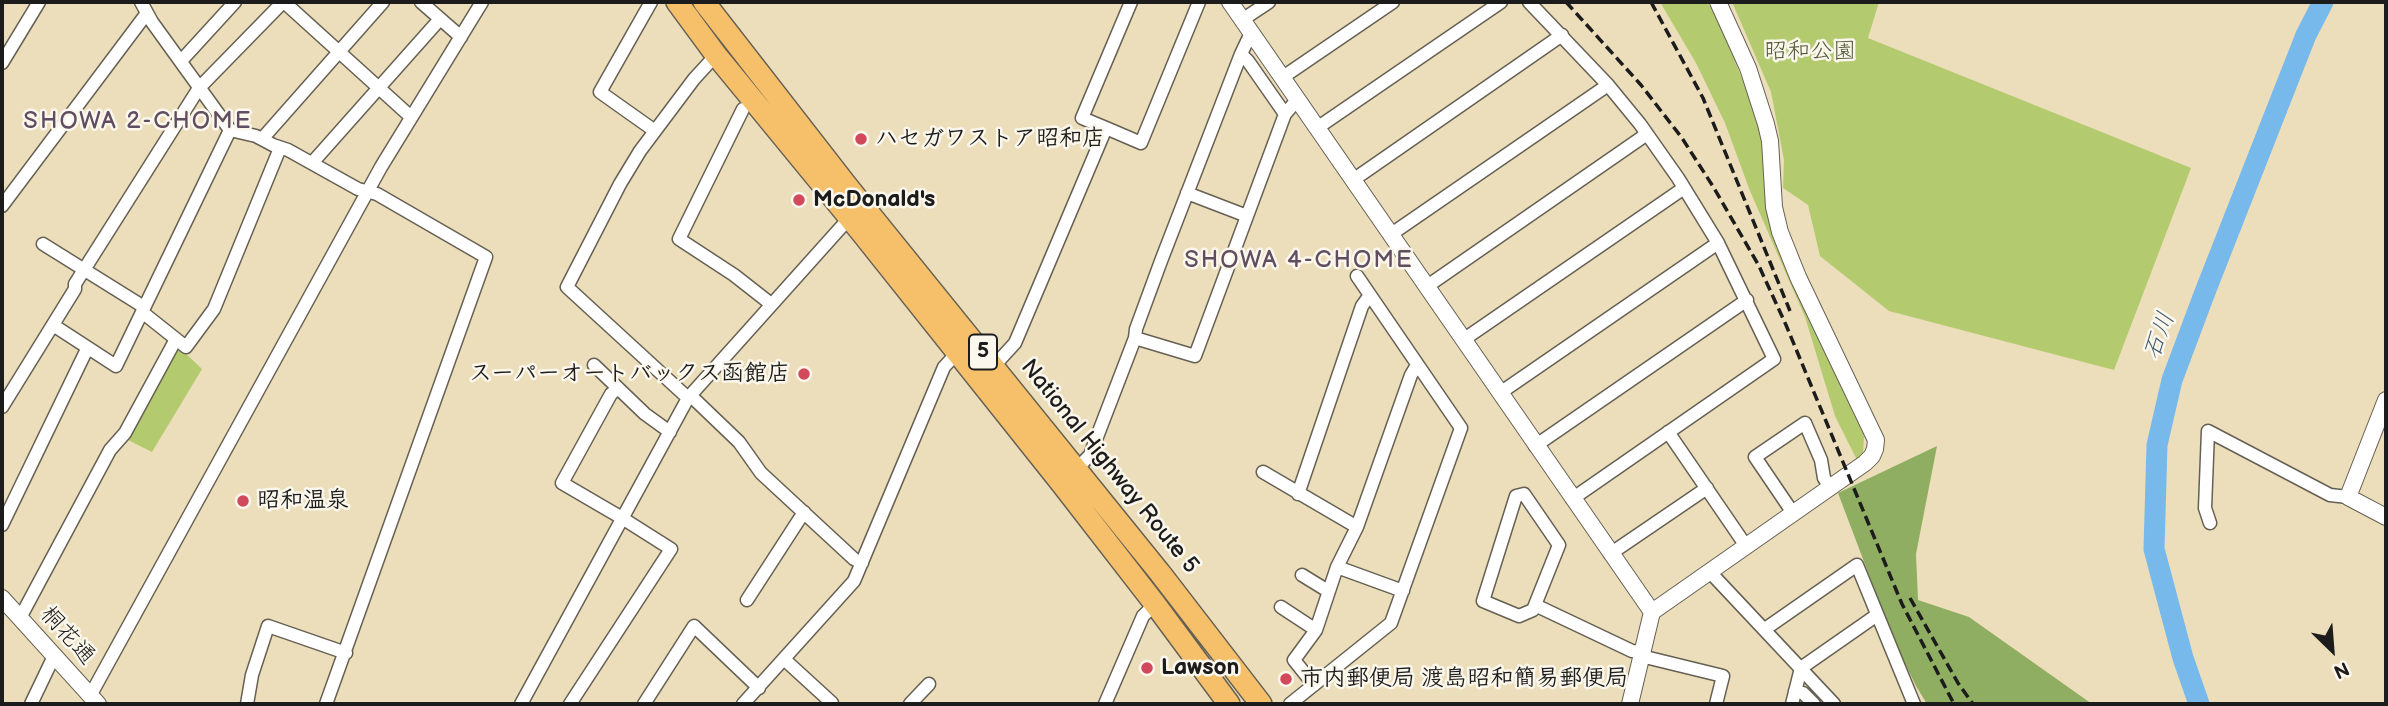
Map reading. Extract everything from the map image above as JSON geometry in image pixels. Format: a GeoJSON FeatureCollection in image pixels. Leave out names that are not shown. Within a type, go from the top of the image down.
{"type":"FeatureCollection","features":[{"type":"Feature","properties":{"kind":"highway","name":"National Highway Route 5"},"geometry":{"type":"LineString","coordinates":[[677,2],[716,55],[994,366],[1155,604],[1229,704]]}},
{"type":"Feature","properties":{"kind":"highway","name":"National Highway Route 5"},"geometry":{"type":"LineString","coordinates":[[704,2],[957,353],[1069,477],[1160,572],[1261,704]]}},
{"type":"Feature","properties":{"kind":"street"},"geometry":{"type":"LineString","coordinates":[[2,63],[39,2]]}},
{"type":"Feature","properties":{"kind":"street"},"geometry":{"type":"LineString","coordinates":[[181,61],[235,2]]}},
{"type":"Feature","properties":{"kind":"street"},"geometry":{"type":"LineString","coordinates":[[2,407],[84,270],[199,88],[284,2],[411,117]]}},
{"type":"Feature","properties":{"kind":"street"},"geometry":{"type":"LineString","coordinates":[[262,139],[383,2]]}},
{"type":"Feature","properties":{"kind":"street"},"geometry":{"type":"LineString","coordinates":[[421,2],[461,37]]}},
{"type":"Feature","properties":{"kind":"street"},"geometry":{"type":"LineString","coordinates":[[94,700],[381,167],[482,2]]}},
{"type":"Feature","properties":{"kind":"street"},"geometry":{"type":"LineString","coordinates":[[651,2],[600,92],[655,131]]}},
{"type":"Feature","properties":{"kind":"street"},"geometry":{"type":"LineString","coordinates":[[1131,2],[1082,118],[1141,143],[1199,2]]}},
{"type":"Feature","properties":{"kind":"street"},"geometry":{"type":"LineString","coordinates":[[1230,2],[1652,612]]}},
{"type":"Feature","properties":{"kind":"street"},"geometry":{"type":"LineString","coordinates":[[1069,477],[1090,455],[1241,54],[1247,27],[1269,2]]}},
{"type":"Feature","properties":{"kind":"street"},"geometry":{"type":"LineString","coordinates":[[1283,77],[1392,2]]}},
{"type":"Feature","properties":{"kind":"street"},"geometry":{"type":"LineString","coordinates":[[1317,128],[1501,2]]}},
{"type":"Feature","properties":{"kind":"street"},"geometry":{"type":"LineString","coordinates":[[1529,2],[1608,85],[1647,134],[1718,243],[1774,359],[1573,499]]}},
{"type":"Feature","properties":{"kind":"street"},"geometry":{"type":"LineString","coordinates":[[1630,704],[1652,612],[1872,456],[1876,440],[1798,277],[1780,232],[1774,206],[1770,141],[1766,124],[1748,68],[1718,2]]}},
{"type":"Feature","properties":{"kind":"street"},"geometry":{"type":"LineString","coordinates":[[2,206],[143,5],[230,130],[262,139],[358,189],[377,194],[486,257],[326,704]]}},
{"type":"Feature","properties":{"kind":"street"},"geometry":{"type":"LineString","coordinates":[[312,163],[440,19]]}},
{"type":"Feature","properties":{"kind":"street"},"geometry":{"type":"LineString","coordinates":[[1353,180],[1562,35]]}},
{"type":"Feature","properties":{"kind":"street"},"geometry":{"type":"LineString","coordinates":[[1241,54],[1285,114]]}},
{"type":"Feature","properties":{"kind":"street"},"geometry":{"type":"LineString","coordinates":[[716,55],[694,79],[655,131],[620,184],[567,287],[740,442],[761,473],[854,559],[862,563]]}},
{"type":"Feature","properties":{"kind":"street"},"geometry":{"type":"LineString","coordinates":[[1390,235],[1608,85]]}},
{"type":"Feature","properties":{"kind":"street"},"geometry":{"type":"LineString","coordinates":[[1135,338],[1195,356],[1285,114],[1297,100]]}},
{"type":"Feature","properties":{"kind":"street"},"geometry":{"type":"LineString","coordinates":[[743,109],[679,239],[734,275],[771,304]]}},
{"type":"Feature","properties":{"kind":"street"},"geometry":{"type":"LineString","coordinates":[[994,366],[1015,343],[1106,128]]}},
{"type":"Feature","properties":{"kind":"street"},"geometry":{"type":"LineString","coordinates":[[53,325],[116,366],[230,130]]}},
{"type":"Feature","properties":{"kind":"street"},"geometry":{"type":"LineString","coordinates":[[1426,287],[1647,134]]}},
{"type":"Feature","properties":{"kind":"street"},"geometry":{"type":"LineString","coordinates":[[43,244],[143,310],[186,347],[214,309],[280,148]]}},
{"type":"Feature","properties":{"kind":"street"},"geometry":{"type":"LineString","coordinates":[[1463,340],[1684,188]]}},
{"type":"Feature","properties":{"kind":"street"},"geometry":{"type":"LineString","coordinates":[[1187,193],[1247,216]]}},
{"type":"Feature","properties":{"kind":"street"},"geometry":{"type":"LineString","coordinates":[[521,704],[689,396],[856,211]]}},
{"type":"Feature","properties":{"kind":"street"},"geometry":{"type":"LineString","coordinates":[[1500,393],[1718,243]]}},
{"type":"Feature","properties":{"kind":"street"},"geometry":{"type":"LineString","coordinates":[[1290,704],[1391,623],[1461,428],[1357,276]]}},
{"type":"Feature","properties":{"kind":"street"},"geometry":{"type":"LineString","coordinates":[[1298,494],[1362,306],[1370,295]]}},
{"type":"Feature","properties":{"kind":"street"},"geometry":{"type":"LineString","coordinates":[[1535,446],[1747,300]]}},
{"type":"Feature","properties":{"kind":"street"},"geometry":{"type":"LineString","coordinates":[[20,618],[110,450],[125,433],[176,339]]}},
{"type":"Feature","properties":{"kind":"street"},"geometry":{"type":"LineString","coordinates":[[2,525],[87,349]]}},
{"type":"Feature","properties":{"kind":"street"},"geometry":{"type":"LineString","coordinates":[[743,704],[854,582],[944,367],[957,353]]}},
{"type":"Feature","properties":{"kind":"street"},"geometry":{"type":"LineString","coordinates":[[1314,685],[1294,660],[1315,630],[1337,567],[1357,527],[1411,375],[1418,365]]}},
{"type":"Feature","properties":{"kind":"street"},"geometry":{"type":"LineString","coordinates":[[594,366],[617,389],[670,432]]}},
{"type":"Feature","properties":{"kind":"street"},"geometry":{"type":"LineString","coordinates":[[570,704],[671,549],[562,483],[611,394],[617,389]]}},
{"type":"Feature","properties":{"kind":"street"},"geometry":{"type":"LineString","coordinates":[[2348,497],[2386,400]]}},
{"type":"Feature","properties":{"kind":"street"},"geometry":{"type":"LineString","coordinates":[[1793,513],[1755,457],[1805,423],[1821,460],[1824,478],[1830,487]]}},
{"type":"Feature","properties":{"kind":"street"},"geometry":{"type":"LineString","coordinates":[[2210,523],[2205,508],[2208,431],[2330,495],[2348,497],[2386,517]]}},
{"type":"Feature","properties":{"kind":"street"},"geometry":{"type":"LineString","coordinates":[[1668,432],[1746,545]]}},
{"type":"Feature","properties":{"kind":"street"},"geometry":{"type":"LineString","coordinates":[[1263,472],[1357,527]]}},
{"type":"Feature","properties":{"kind":"street"},"geometry":{"type":"LineString","coordinates":[[1610,554],[1707,488]]}},
{"type":"Feature","properties":{"kind":"street"},"geometry":{"type":"LineString","coordinates":[[1524,494],[1559,545],[1535,605],[1533,610],[1519,616],[1483,601],[1516,496],[1524,494]]}},
{"type":"Feature","properties":{"kind":"street"},"geometry":{"type":"LineString","coordinates":[[747,600],[804,512]]}},
{"type":"Feature","properties":{"kind":"street"},"geometry":{"type":"LineString","coordinates":[[1765,629],[1857,565],[1913,704]]}},
{"type":"Feature","properties":{"kind":"street"},"geometry":{"type":"LineString","coordinates":[[1337,567],[1403,591]]}},
{"type":"Feature","properties":{"kind":"street"},"geometry":{"type":"LineString","coordinates":[[1709,571],[1834,704]]}},
{"type":"Feature","properties":{"kind":"street"},"geometry":{"type":"LineString","coordinates":[[1302,575],[1328,591]]}},
{"type":"Feature","properties":{"kind":"street","name":"桐花通"},"geometry":{"type":"LineString","coordinates":[[2,598],[94,700]]}},
{"type":"Feature","properties":{"kind":"street"},"geometry":{"type":"LineString","coordinates":[[1105,704],[1143,616],[1155,604]]}},
{"type":"Feature","properties":{"kind":"street"},"geometry":{"type":"LineString","coordinates":[[1535,605],[1642,654],[1723,676],[1716,704]]}},
{"type":"Feature","properties":{"kind":"street"},"geometry":{"type":"LineString","coordinates":[[1281,607],[1315,630]]}},
{"type":"Feature","properties":{"kind":"street"},"geometry":{"type":"LineString","coordinates":[[1793,698],[1801,668],[1877,615]]}},
{"type":"Feature","properties":{"kind":"street"},"geometry":{"type":"LineString","coordinates":[[247,704],[252,675],[268,626],[346,653]]}},
{"type":"Feature","properties":{"kind":"street"},"geometry":{"type":"LineString","coordinates":[[644,704],[694,626],[758,688]]}},
{"type":"Feature","properties":{"kind":"street"},"geometry":{"type":"LineString","coordinates":[[31,704],[54,656]]}},
{"type":"Feature","properties":{"kind":"street"},"geometry":{"type":"LineString","coordinates":[[785,660],[832,703],[830,704]]}},
{"type":"Feature","properties":{"kind":"street"},"geometry":{"type":"LineString","coordinates":[[910,704],[929,684]]}},
{"type":"Feature","properties":{"kind":"street"},"geometry":{"type":"LineString","coordinates":[[1793,698],[1803,693],[1814,704]]}},
{"type":"Feature","properties":{"kind":"green space"},"geometry":{"type":"Polygon","coordinates":[[[1660,2],[1707,2],[1718,19],[1750,99],[1761,138],[1766,184],[1864,436],[1863,455],[1857,460],[1835,416],[1805,317],[1750,191],[1725,123],[1696,63],[1660,2]]]}},
{"type":"Feature","properties":{"kind":"green space","name":"昭和公園"},"geometry":{"type":"Polygon","coordinates":[[[1732,2],[1879,2],[1868,38],[2191,168],[2114,370],[1889,311],[1820,256],[1808,205],[1783,188],[1784,160],[1771,92],[1732,2]]]}},
{"type":"Feature","properties":{"kind":"green space"},"geometry":{"type":"Polygon","coordinates":[[[182,350],[202,369],[152,452],[126,439],[176,352],[182,350]]]}},
{"type":"Feature","properties":{"kind":"green space"},"geometry":{"type":"Polygon","coordinates":[[[1937,446],[1916,554],[1918,600],[1969,617],[2092,704],[1927,704],[1916,686],[1894,641],[1838,493],[1937,446]]]}},
{"type":"Feature","properties":{"kind":"waterway","name":"石川"},"geometry":{"type":"LineString","coordinates":[[2199,704],[2183,658],[2154,549],[2157,445],[2172,380],[2306,35],[2323,2]]}},
{"type":"Feature","properties":{"kind":"railway"},"geometry":{"type":"LineString","coordinates":[[1566,2],[1641,85],[1682,138],[1759,266],[1902,604],[1954,704]]}},
{"type":"Feature","properties":{"kind":"railway"},"geometry":{"type":"LineString","coordinates":[[1651,2],[1703,98],[1790,311]]}},
{"type":"Feature","properties":{"kind":"railway"},"geometry":{"type":"LineString","coordinates":[[1910,598],[1958,683],[1973,704]]}},
{"type":"Feature","properties":{"kind":"place","name":"ハセガワストア昭和店"},"geometry":{"type":"Point","coordinates":[861,139]}},
{"type":"Feature","properties":{"kind":"place","name":"McDonald's"},"geometry":{"type":"Point","coordinates":[799,200]}},
{"type":"Feature","properties":{"kind":"place","name":"スーパーオートバックス函館店"},"geometry":{"type":"Point","coordinates":[804,374]}},
{"type":"Feature","properties":{"kind":"place","name":"昭和温泉"},"geometry":{"type":"Point","coordinates":[243,501]}},
{"type":"Feature","properties":{"kind":"place","name":"Lawson"},"geometry":{"type":"Point","coordinates":[1147,668]}},
{"type":"Feature","properties":{"kind":"place","name":"市内郵便局 渡島昭和簡易郵便局"},"geometry":{"type":"Point","coordinates":[1286,679]}},
{"type":"Feature","properties":{"kind":"district","name":"SHOWA 2-CHOME"},"geometry":{"type":"Point","coordinates":[138,122]}},
{"type":"Feature","properties":{"kind":"district","name":"SHOWA 4-CHOME"},"geometry":{"type":"Point","coordinates":[1299,261]}}]}
